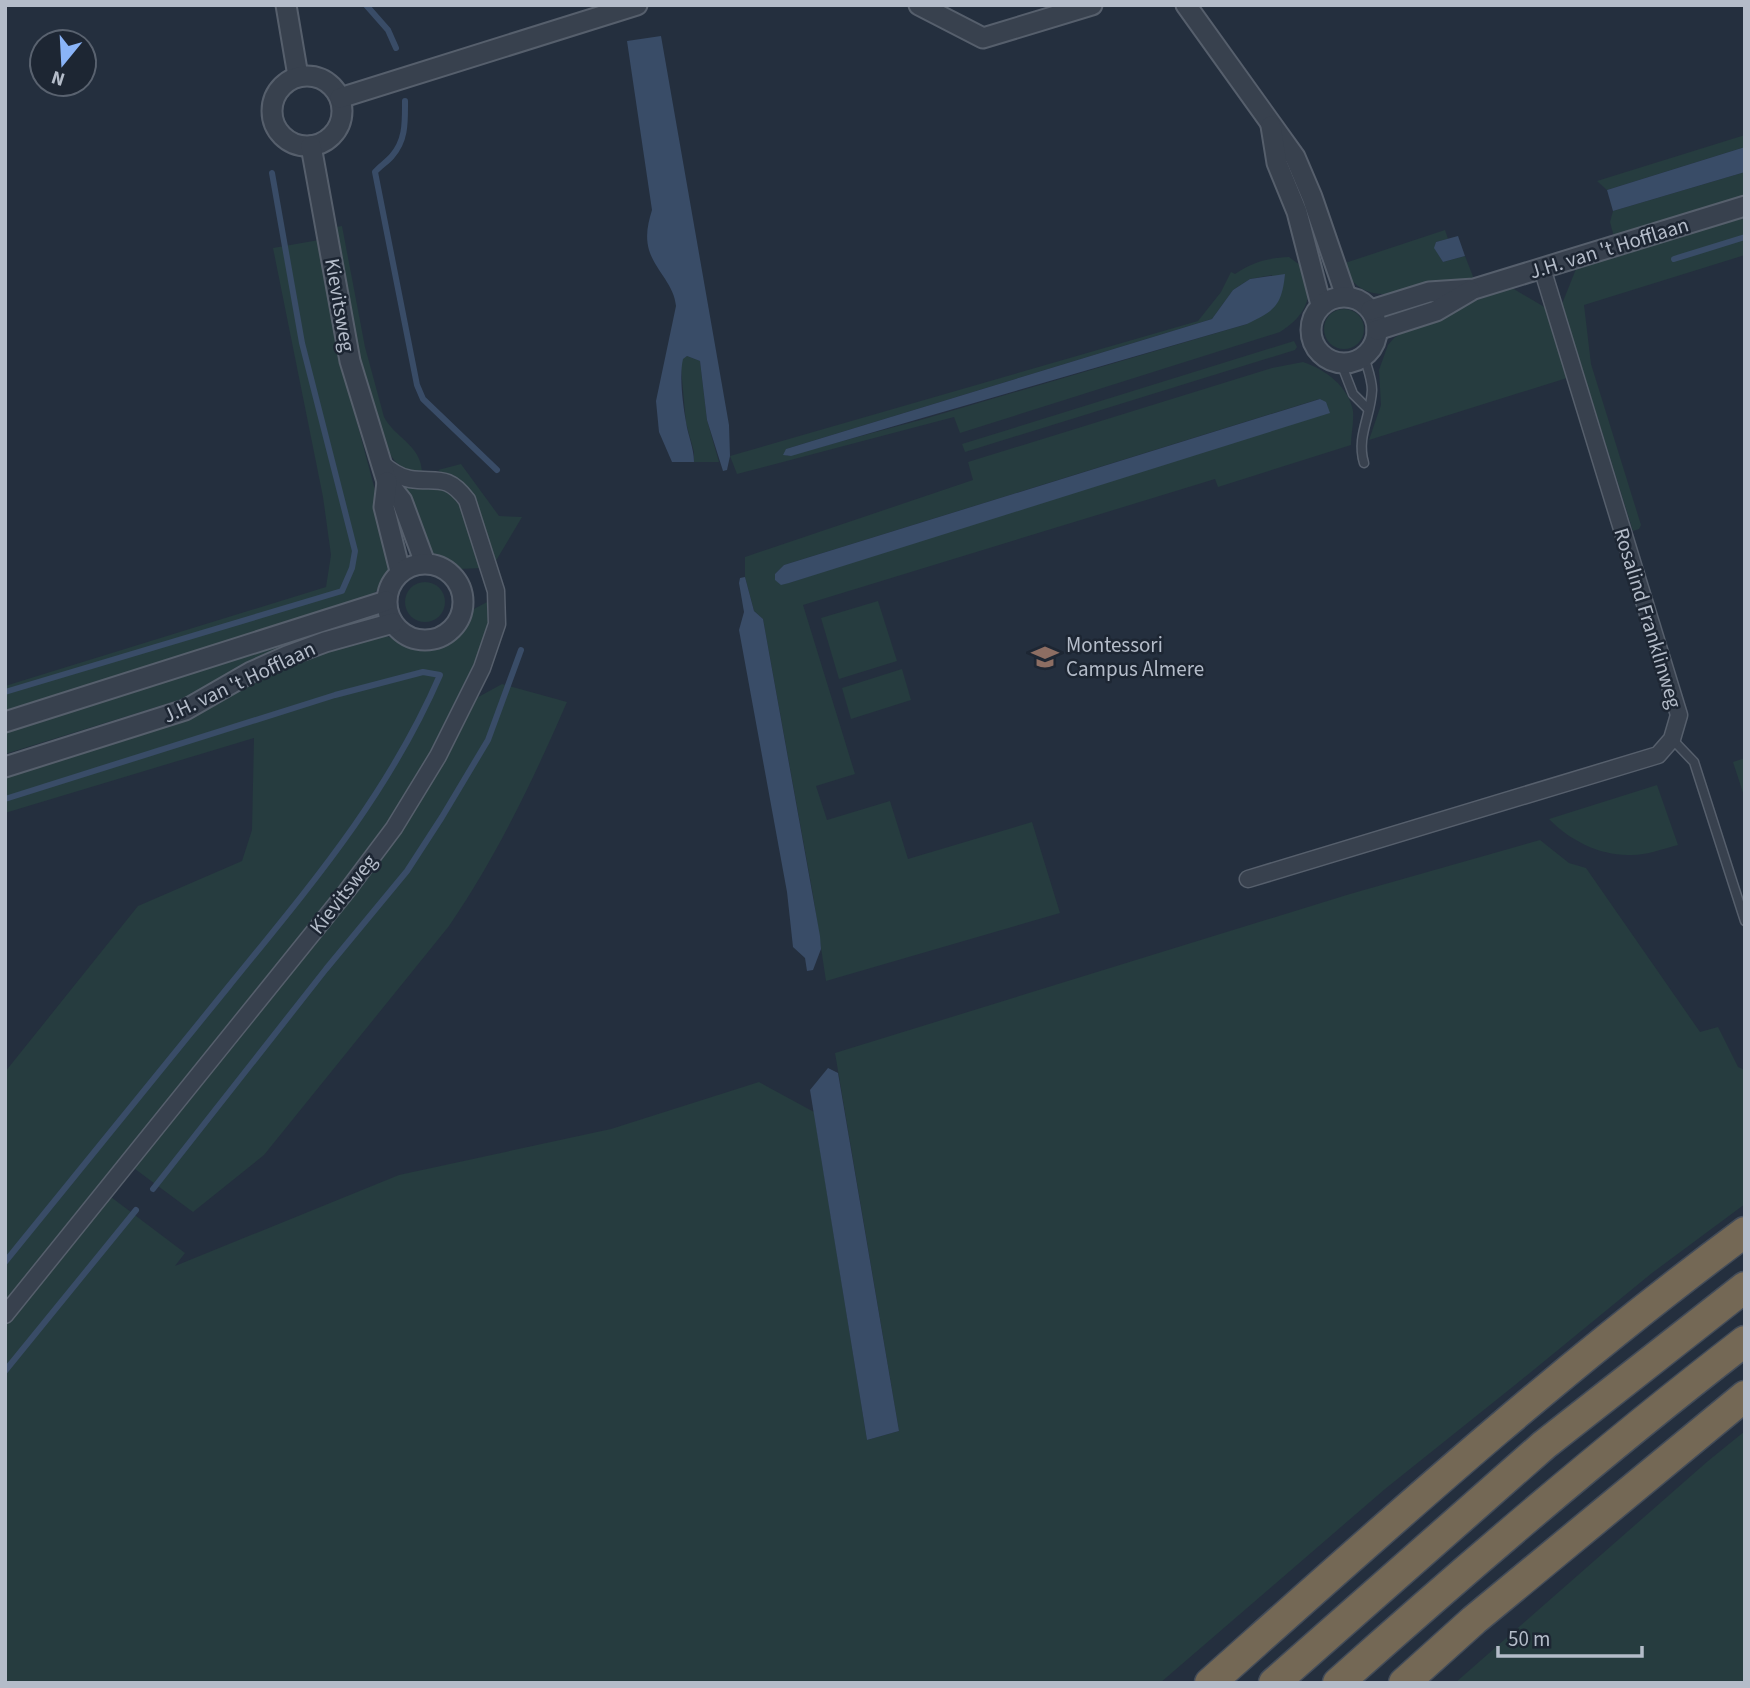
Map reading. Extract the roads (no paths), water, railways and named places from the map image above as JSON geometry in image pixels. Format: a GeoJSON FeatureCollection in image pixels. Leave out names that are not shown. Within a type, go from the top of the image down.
{"type":"FeatureCollection","features":[{"type":"Feature","properties":{"kind":"highway"},"geometry":{"type":"LineString","coordinates":[[1210,1683],[1423,1493],[1665,1291],[1745,1232]]}},
{"type":"Feature","properties":{"kind":"highway"},"geometry":{"type":"LineString","coordinates":[[1274,1683],[1544,1445],[1745,1287]]}},
{"type":"Feature","properties":{"kind":"highway"},"geometry":{"type":"LineString","coordinates":[[1338,1683],[1429,1601],[1745,1340]]}},
{"type":"Feature","properties":{"kind":"highway"},"geometry":{"type":"LineString","coordinates":[[1404,1683],[1495,1602],[1745,1396]]}},
{"type":"Feature","properties":{"kind":"street"},"geometry":{"type":"LineString","coordinates":[[286,5],[298,76]]}},
{"type":"Feature","properties":{"kind":"street"},"geometry":{"type":"LineString","coordinates":[[340,98],[637,5]]}},
{"type":"Feature","properties":{"kind":"street"},"geometry":{"type":"LineString","coordinates":[[919,5],[983,37],[1092,5]]}},
{"type":"Feature","properties":{"kind":"street"},"geometry":{"type":"LineString","coordinates":[[1186,5],[1295,157],[1312,197],[1346,296]]}},
{"type":"Feature","properties":{"kind":"street"},"geometry":{"type":"LineString","coordinates":[[298,76],[318,77],[335,89],[340,98],[342,119],[338,129],[321,143],[311,146],[290,142],[276,127],[272,117],[275,96],[288,81],[298,76]]}},
{"type":"Feature","properties":{"kind":"street"},"geometry":{"type":"LineString","coordinates":[[1270,121],[1277,163],[1297,212],[1321,304]]}},
{"type":"Feature","properties":{"kind":"street","name":"Kievitsweg"},"geometry":{"type":"LineString","coordinates":[[311,146],[350,362],[387,482],[402,501],[425,563]]}},
{"type":"Feature","properties":{"kind":"street","name":"J.H. van 't Hofflaan"},"geometry":{"type":"LineString","coordinates":[[1377,330],[1436,311],[1474,289],[1745,206]]}},
{"type":"Feature","properties":{"kind":"street","name":"Rosalind Franklinweg"},"geometry":{"type":"LineString","coordinates":[[1248,879],[1658,755],[1672,739],[1679,715],[1542,268]]}},
{"type":"Feature","properties":{"kind":"street","name":"J.H. van 't Hofflaan"},"geometry":{"type":"LineString","coordinates":[[1371,310],[1429,292],[1474,289]]}},
{"type":"Feature","properties":{"kind":"street"},"geometry":{"type":"LineString","coordinates":[[1346,296],[1364,303],[1371,310],[1377,330],[1374,344],[1364,356],[1349,363],[1341,363],[1323,356],[1312,342],[1310,327],[1321,304],[1346,296]]}},
{"type":"Feature","properties":{"kind":"street","name":"Kievitsweg"},"geometry":{"type":"LineString","coordinates":[[5,1315],[346,892],[394,828],[438,756],[482,668],[497,624],[498,607],[496,591],[467,500],[460,491],[444,482],[432,478],[405,478],[380,462]]}},
{"type":"Feature","properties":{"kind":"street","name":"Kievitsweg"},"geometry":{"type":"LineString","coordinates":[[387,482],[384,507],[400,571]]}},
{"type":"Feature","properties":{"kind":"street"},"geometry":{"type":"LineString","coordinates":[[425,563],[446,569],[456,580],[463,603],[459,620],[447,633],[431,640],[406,635],[393,623],[386,601],[390,584],[400,571],[425,563]]}},
{"type":"Feature","properties":{"kind":"street","name":"J.H. van 't Hofflaan"},"geometry":{"type":"LineString","coordinates":[[5,722],[386,601]]}},
{"type":"Feature","properties":{"kind":"street","name":"J.H. van 't Hofflaan"},"geometry":{"type":"LineString","coordinates":[[5,767],[185,710],[251,671],[325,642],[393,623]]}},
{"type":"Feature","properties":{"kind":"lane"},"geometry":{"type":"LineString","coordinates":[[1364,356],[1372,386],[1360,450],[1364,463]]}},
{"type":"Feature","properties":{"kind":"lane"},"geometry":{"type":"LineString","coordinates":[[1341,363],[1353,394],[1368,409]]}},
{"type":"Feature","properties":{"kind":"lane"},"geometry":{"type":"LineString","coordinates":[[1672,739],[1694,762],[1745,921]]}},
{"type":"Feature","properties":{"kind":"water"},"geometry":{"type":"Polygon","coordinates":[[[661,36],[729,425],[730,456],[727,470],[723,471],[707,420],[700,361],[687,356],[683,359],[681,374],[694,462],[672,462],[659,432],[656,401],[676,306],[672,291],[648,245],[652,210],[627,41],[661,36]]]}},
{"type":"Feature","properties":{"kind":"water"},"geometry":{"type":"Polygon","coordinates":[[[1745,147],[1745,172],[1613,211],[1607,190],[1745,147]]]}},
{"type":"Feature","properties":{"kind":"water"},"geometry":{"type":"Polygon","coordinates":[[[1458,236],[1465,256],[1443,262],[1434,248],[1436,242],[1458,236]]]}},
{"type":"Feature","properties":{"kind":"water"},"geometry":{"type":"Polygon","coordinates":[[[1285,274],[1282,293],[1275,306],[1247,324],[791,456],[783,455],[786,449],[1212,319],[1233,290],[1250,279],[1285,274]]]}},
{"type":"Feature","properties":{"kind":"water"},"geometry":{"type":"Polygon","coordinates":[[[1320,399],[1326,402],[1330,413],[789,583],[781,585],[775,580],[775,574],[784,565],[1320,399]]]}},
{"type":"Feature","properties":{"kind":"water"},"geometry":{"type":"Polygon","coordinates":[[[745,577],[754,611],[763,619],[820,936],[821,949],[813,970],[807,971],[805,958],[793,947],[787,892],[739,630],[744,612],[739,583],[740,578],[745,577]]]}},
{"type":"Feature","properties":{"kind":"water"},"geometry":{"type":"Polygon","coordinates":[[[828,1068],[838,1073],[899,1431],[867,1440],[810,1090],[828,1068]]]}},
{"type":"Feature","properties":{"kind":"waterway"},"geometry":{"type":"LineString","coordinates":[[366,5],[388,30],[396,48]]}},
{"type":"Feature","properties":{"kind":"waterway"},"geometry":{"type":"LineString","coordinates":[[405,101],[405,123],[400,144],[375,172],[417,385],[423,399],[497,470]]}},
{"type":"Feature","properties":{"kind":"waterway"},"geometry":{"type":"LineString","coordinates":[[5,692],[342,591],[352,568],[355,551],[302,343],[272,173]]}},
{"type":"Feature","properties":{"kind":"waterway"},"geometry":{"type":"LineString","coordinates":[[1674,259],[1745,237]]}},
{"type":"Feature","properties":{"kind":"waterway"},"geometry":{"type":"LineString","coordinates":[[153,1189],[326,969],[407,871],[488,740],[521,650]]}},
{"type":"Feature","properties":{"kind":"waterway"},"geometry":{"type":"LineString","coordinates":[[5,799],[335,695],[423,672],[440,675],[397,760],[346,838],[5,1262]]}},
{"type":"Feature","properties":{"kind":"waterway"},"geometry":{"type":"LineString","coordinates":[[5,1371],[136,1210]]}},
{"type":"Feature","properties":{"kind":"place","name":"Montessori Campus Almere"},"geometry":{"type":"Point","coordinates":[1045,657]}}]}
